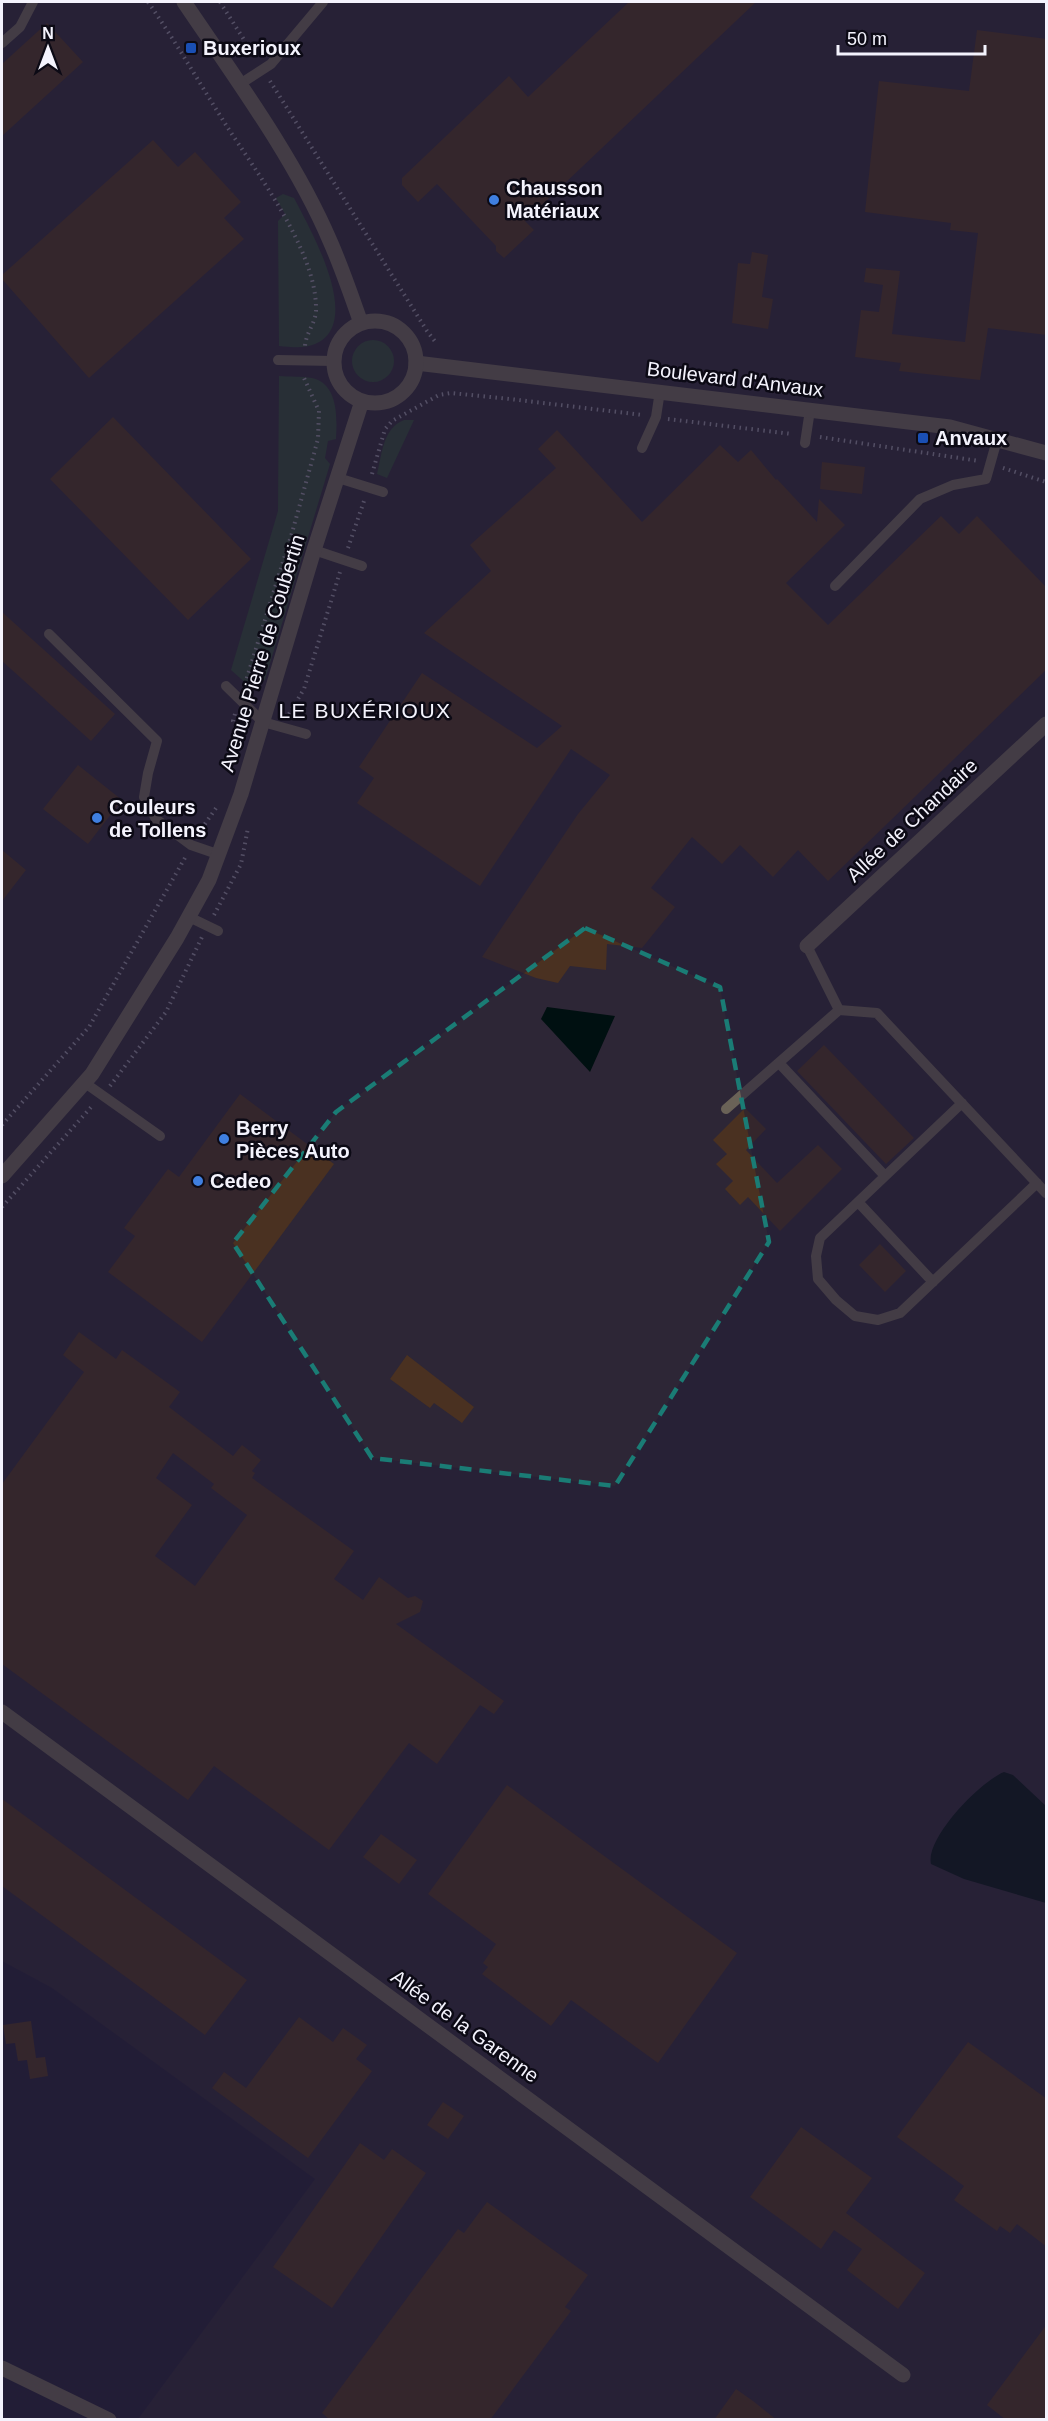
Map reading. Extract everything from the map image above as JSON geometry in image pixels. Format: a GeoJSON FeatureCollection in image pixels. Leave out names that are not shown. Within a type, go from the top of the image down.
{"type":"FeatureCollection","features":[{"type":"Feature","properties":{"kind":"street"},"geometry":{"type":"LineString","coordinates":[[184,2],[240,84],[297,176],[329,239],[361,323]]}},
{"type":"Feature","properties":{"kind":"street"},"geometry":{"type":"LineString","coordinates":[[374,320],[387,322],[399,328],[409,338],[415,350],[414,375],[408,386],[399,395],[387,401],[375,403],[362,401],[341,386],[336,374],[334,361],[341,338],[361,323],[374,320]]}},
{"type":"Feature","properties":{"kind":"street","name":"Boulevard d'Anvaux"},"geometry":{"type":"LineString","coordinates":[[416,363],[950,427],[1047,453]]}},
{"type":"Feature","properties":{"kind":"street","name":"Avenue Pierre de Coubertin"},"geometry":{"type":"LineString","coordinates":[[2,1176],[85,1083],[137,1004],[189,917],[220,855],[362,401]]}},
{"type":"Feature","properties":{"kind":"street","name":"Allée de Chandaire"},"geometry":{"type":"LineString","coordinates":[[807,946],[1047,724]]}},
{"type":"Feature","properties":{"kind":"street","name":"Allée de la Garenne"},"geometry":{"type":"LineString","coordinates":[[2,1712],[903,2375]]}},
{"type":"Feature","properties":{"kind":"street"},"geometry":{"type":"LineString","coordinates":[[2,2368],[110,2420]]}},
{"type":"Feature","properties":{"kind":"lane"},"geometry":{"type":"LineString","coordinates":[[2,43],[20,27],[33,2]]}},
{"type":"Feature","properties":{"kind":"lane"},"geometry":{"type":"LineString","coordinates":[[240,84],[271,64],[323,2]]}},
{"type":"Feature","properties":{"kind":"lane"},"geometry":{"type":"LineString","coordinates":[[278,360],[334,361]]}},
{"type":"Feature","properties":{"kind":"lane"},"geometry":{"type":"LineString","coordinates":[[642,448],[656,417],[660,391]]}},
{"type":"Feature","properties":{"kind":"lane"},"geometry":{"type":"LineString","coordinates":[[806,439],[810,410]]}},
{"type":"Feature","properties":{"kind":"lane"},"geometry":{"type":"LineString","coordinates":[[835,586],[920,499],[953,485],[986,479],[998,440]]}},
{"type":"Feature","properties":{"kind":"lane"},"geometry":{"type":"LineString","coordinates":[[338,478],[383,492]]}},
{"type":"Feature","properties":{"kind":"lane"},"geometry":{"type":"LineString","coordinates":[[314,550],[362,566]]}},
{"type":"Feature","properties":{"kind":"lane"},"geometry":{"type":"LineString","coordinates":[[50,634],[157,741],[147,773],[144,797],[156,819],[191,845],[220,855]]}},
{"type":"Feature","properties":{"kind":"lane"},"geometry":{"type":"LineString","coordinates":[[226,686],[262,722],[306,734]]}},
{"type":"Feature","properties":{"kind":"lane"},"geometry":{"type":"LineString","coordinates":[[189,917],[218,931]]}},
{"type":"Feature","properties":{"kind":"lane"},"geometry":{"type":"LineString","coordinates":[[807,946],[839,1010]]}},
{"type":"Feature","properties":{"kind":"lane"},"geometry":{"type":"LineString","coordinates":[[726,1109],[839,1010],[877,1013],[1047,1193]]}},
{"type":"Feature","properties":{"kind":"lane"},"geometry":{"type":"LineString","coordinates":[[779,1063],[885,1176]]}},
{"type":"Feature","properties":{"kind":"lane"},"geometry":{"type":"LineString","coordinates":[[85,1083],[160,1136]]}},
{"type":"Feature","properties":{"kind":"lane"},"geometry":{"type":"LineString","coordinates":[[962,1103],[820,1238],[816,1256],[818,1279],[836,1300],[855,1316],[878,1320],[900,1313],[1037,1183]]}},
{"type":"Feature","properties":{"kind":"lane"},"geometry":{"type":"LineString","coordinates":[[858,1202],[933,1282]]}},
{"type":"Feature","properties":{"kind":"path"},"geometry":{"type":"LineString","coordinates":[[148,2],[274,201],[300,247],[311,278],[316,306],[316,318],[306,340],[305,348]]}},
{"type":"Feature","properties":{"kind":"path"},"geometry":{"type":"LineString","coordinates":[[220,2],[437,344]]}},
{"type":"Feature","properties":{"kind":"path"},"geometry":{"type":"LineString","coordinates":[[240,740],[241,732],[233,721],[292,533],[318,439],[319,411],[304,378]]}},
{"type":"Feature","properties":{"kind":"path"},"geometry":{"type":"LineString","coordinates":[[439,395],[451,393],[510,399],[991,463],[1047,482]]}},
{"type":"Feature","properties":{"kind":"path"},"geometry":{"type":"LineString","coordinates":[[2,1125],[89,1027],[178,873],[191,845],[221,800]]}},
{"type":"Feature","properties":{"kind":"highlighted area"},"geometry":{"type":"Polygon","coordinates":[[[585,928],[720,987],[769,1242],[615,1486],[372,1458],[233,1243],[336,1112],[585,928]]]}},
{"type":"Feature","properties":{"kind":"shaded area"},"geometry":{"type":"Polygon","coordinates":[[[2,2],[1046,2],[1046,2419],[138,2419],[315,2179],[52,1988],[2,1961],[2,2]]]}},
{"type":"Feature","properties":{"kind":"shaded area"},"geometry":{"type":"Polygon","coordinates":[[[547,1007],[615,1016],[590,1072],[541,1019],[547,1007]]]}},
{"type":"Feature","properties":{"kind":"shaded area"},"geometry":{"type":"Polygon","coordinates":[[[1004,1772],[1013,1775],[1046,1806],[1046,1903],[964,1879],[931,1864],[931,1853],[945,1826],[969,1798],[994,1777],[1004,1772]]]}},
{"type":"Feature","properties":{"kind":"green space"},"geometry":{"type":"Polygon","coordinates":[[[283,194],[294,198],[311,230],[329,274],[334,296],[335,316],[329,333],[315,344],[306,347],[279,346],[278,221],[285,214],[276,198],[283,194]]]}},
{"type":"Feature","properties":{"kind":"green space"},"geometry":{"type":"Polygon","coordinates":[[[373,340],[388,346],[394,361],[388,376],[373,382],[358,376],[352,361],[358,346],[373,340]]]}},
{"type":"Feature","properties":{"kind":"green space"},"geometry":{"type":"Polygon","coordinates":[[[279,376],[312,378],[327,387],[332,395],[336,412],[336,439],[328,441],[325,458],[330,464],[265,680],[249,686],[231,670],[278,511],[279,376]]]}},
{"type":"Feature","properties":{"kind":"green space"},"geometry":{"type":"Polygon","coordinates":[[[404,420],[414,420],[387,478],[377,474],[382,450],[392,429],[404,420]]]}},
{"type":"Feature","properties":{"kind":"building"},"geometry":{"type":"Polygon","coordinates":[[[629,2],[756,2],[525,221],[534,230],[504,258],[496,251],[496,246],[437,184],[418,202],[402,185],[402,178],[509,76],[528,97],[629,2]]]}},
{"type":"Feature","properties":{"kind":"building"},"geometry":{"type":"Polygon","coordinates":[[[47,23],[83,62],[2,136],[2,64],[47,23]]]}},
{"type":"Feature","properties":{"kind":"building"},"geometry":{"type":"Polygon","coordinates":[[[977,30],[1047,39],[1047,335],[988,328],[980,380],[899,371],[901,363],[855,357],[861,310],[879,312],[883,285],[864,282],[866,268],[900,271],[892,334],[965,342],[978,233],[950,230],[951,223],[865,212],[879,81],[969,91],[977,30]]]}},
{"type":"Feature","properties":{"kind":"building"},"geometry":{"type":"Polygon","coordinates":[[[153,140],[178,167],[195,152],[241,202],[224,218],[244,239],[89,378],[2,279],[2,275],[153,140]]]}},
{"type":"Feature","properties":{"kind":"building"},"geometry":{"type":"Polygon","coordinates":[[[752,252],[768,255],[762,297],[773,299],[768,329],[732,323],[738,263],[750,264],[752,252]]]}},
{"type":"Feature","properties":{"kind":"building"},"geometry":{"type":"Polygon","coordinates":[[[113,417],[251,559],[188,620],[50,479],[113,417]]]}},
{"type":"Feature","properties":{"kind":"building"},"geometry":{"type":"Polygon","coordinates":[[[557,430],[642,522],[720,445],[738,462],[751,450],[776,480],[817,522],[819,499],[845,525],[786,583],[828,625],[941,516],[959,534],[977,516],[1047,588],[1047,669],[828,881],[798,850],[773,877],[740,845],[722,864],[692,837],[651,888],[675,907],[642,948],[607,944],[606,970],[570,966],[558,983],[536,978],[482,957],[578,814],[610,775],[571,749],[480,886],[357,803],[374,778],[359,767],[422,673],[537,748],[562,726],[424,633],[491,571],[470,545],[556,468],[538,449],[557,430]]]}},
{"type":"Feature","properties":{"kind":"building"},"geometry":{"type":"Polygon","coordinates":[[[822,462],[865,467],[862,494],[820,489],[822,462]]]}},
{"type":"Feature","properties":{"kind":"building"},"geometry":{"type":"Polygon","coordinates":[[[2,612],[115,714],[91,741],[2,661],[2,612]]]}},
{"type":"Feature","properties":{"kind":"building"},"geometry":{"type":"Polygon","coordinates":[[[78,765],[122,800],[88,844],[43,809],[78,765]]]}},
{"type":"Feature","properties":{"kind":"building"},"geometry":{"type":"Polygon","coordinates":[[[2,850],[26,870],[2,901],[2,850]]]}},
{"type":"Feature","properties":{"kind":"building"},"geometry":{"type":"Polygon","coordinates":[[[824,1045],[914,1138],[886,1164],[797,1071],[824,1045]]]}},
{"type":"Feature","properties":{"kind":"building"},"geometry":{"type":"Polygon","coordinates":[[[240,1094],[334,1164],[202,1342],[108,1272],[135,1236],[124,1228],[168,1169],[179,1177],[240,1094]]]}},
{"type":"Feature","properties":{"kind":"building"},"geometry":{"type":"Polygon","coordinates":[[[745,1108],[766,1129],[746,1150],[777,1183],[818,1145],[842,1169],[780,1231],[748,1197],[740,1205],[725,1189],[733,1181],[716,1164],[727,1154],[713,1140],[745,1108]]]}},
{"type":"Feature","properties":{"kind":"building"},"geometry":{"type":"Polygon","coordinates":[[[880,1244],[906,1271],[885,1292],[859,1265],[880,1244]]]}},
{"type":"Feature","properties":{"kind":"building"},"geometry":{"type":"Polygon","coordinates":[[[79,1332],[116,1359],[122,1350],[180,1392],[169,1407],[233,1456],[242,1445],[261,1460],[252,1471],[255,1473],[252,1478],[354,1551],[334,1579],[363,1600],[379,1577],[408,1598],[415,1596],[423,1601],[420,1612],[396,1624],[504,1701],[494,1714],[480,1705],[437,1764],[409,1743],[329,1850],[214,1766],[188,1800],[2,1664],[2,1484],[84,1372],[63,1355],[79,1332]],[[173,1453],[156,1478],[192,1505],[155,1556],[195,1586],[247,1515],[211,1488],[214,1484],[173,1453]]]}},
{"type":"Feature","properties":{"kind":"building"},"geometry":{"type":"Polygon","coordinates":[[[407,1355],[474,1407],[462,1423],[434,1403],[430,1408],[390,1379],[407,1355]]]}},
{"type":"Feature","properties":{"kind":"building"},"geometry":{"type":"Polygon","coordinates":[[[507,1785],[737,1953],[658,2063],[571,2000],[551,2026],[482,1974],[488,1967],[483,1963],[496,1944],[428,1894],[507,1785]]]}},
{"type":"Feature","properties":{"kind":"building"},"geometry":{"type":"Polygon","coordinates":[[[2,1799],[247,1980],[205,2035],[2,1886],[2,1799]]]}},
{"type":"Feature","properties":{"kind":"building"},"geometry":{"type":"Polygon","coordinates":[[[381,1834],[417,1860],[399,1884],[363,1857],[381,1834]]]}},
{"type":"Feature","properties":{"kind":"building"},"geometry":{"type":"Polygon","coordinates":[[[299,2017],[333,2042],[343,2028],[367,2045],[356,2059],[372,2071],[308,2158],[212,2088],[224,2072],[246,2088],[299,2017]]]}},
{"type":"Feature","properties":{"kind":"building"},"geometry":{"type":"Polygon","coordinates":[[[31,2021],[36,2058],[45,2057],[48,2076],[30,2079],[27,2060],[18,2061],[15,2043],[6,2044],[3,2025],[31,2021]]]}},
{"type":"Feature","properties":{"kind":"building"},"geometry":{"type":"Polygon","coordinates":[[[968,2042],[1047,2099],[1047,2247],[1017,2224],[1010,2233],[1000,2226],[997,2231],[954,2200],[964,2186],[897,2137],[968,2042]]]}},
{"type":"Feature","properties":{"kind":"building"},"geometry":{"type":"Polygon","coordinates":[[[443,2102],[464,2116],[448,2139],[427,2125],[443,2102]]]}},
{"type":"Feature","properties":{"kind":"building"},"geometry":{"type":"Polygon","coordinates":[[[801,2127],[872,2178],[846,2213],[925,2273],[898,2309],[847,2270],[862,2249],[834,2230],[821,2249],[750,2197],[801,2127]]]}},
{"type":"Feature","properties":{"kind":"building"},"geometry":{"type":"Polygon","coordinates":[[[360,2143],[384,2160],[392,2149],[426,2173],[332,2308],[273,2267],[360,2143]]]}},
{"type":"Feature","properties":{"kind":"building"},"geometry":{"type":"Polygon","coordinates":[[[487,2202],[588,2275],[565,2307],[571,2311],[490,2420],[330,2420],[322,2413],[458,2229],[464,2233],[487,2202]]]}},
{"type":"Feature","properties":{"kind":"building"},"geometry":{"type":"Polygon","coordinates":[[[1047,2324],[1047,2420],[1006,2420],[987,2405],[1047,2324]]]}},
{"type":"Feature","properties":{"kind":"building"},"geometry":{"type":"Polygon","coordinates":[[[736,2389],[753,2401],[777,2420],[714,2420],[736,2389]]]}},
{"type":"Feature","properties":{"kind":"place","name":"Buxerioux"},"geometry":{"type":"Point","coordinates":[191,48]}},
{"type":"Feature","properties":{"kind":"place","name":"Chausson Matériaux"},"geometry":{"type":"Point","coordinates":[494,200]}},
{"type":"Feature","properties":{"kind":"place","name":"Anvaux"},"geometry":{"type":"Point","coordinates":[923,438]}},
{"type":"Feature","properties":{"kind":"place","name":"Couleurs de Tollens"},"geometry":{"type":"Point","coordinates":[97,818]}},
{"type":"Feature","properties":{"kind":"place","name":"Berry Pièces Auto"},"geometry":{"type":"Point","coordinates":[224,1139]}},
{"type":"Feature","properties":{"kind":"place","name":"Cedeo"},"geometry":{"type":"Point","coordinates":[198,1181]}},
{"type":"Feature","properties":{"kind":"district","name":"LE BUXÉRIOUX"},"geometry":{"type":"Point","coordinates":[365,710]}}]}
